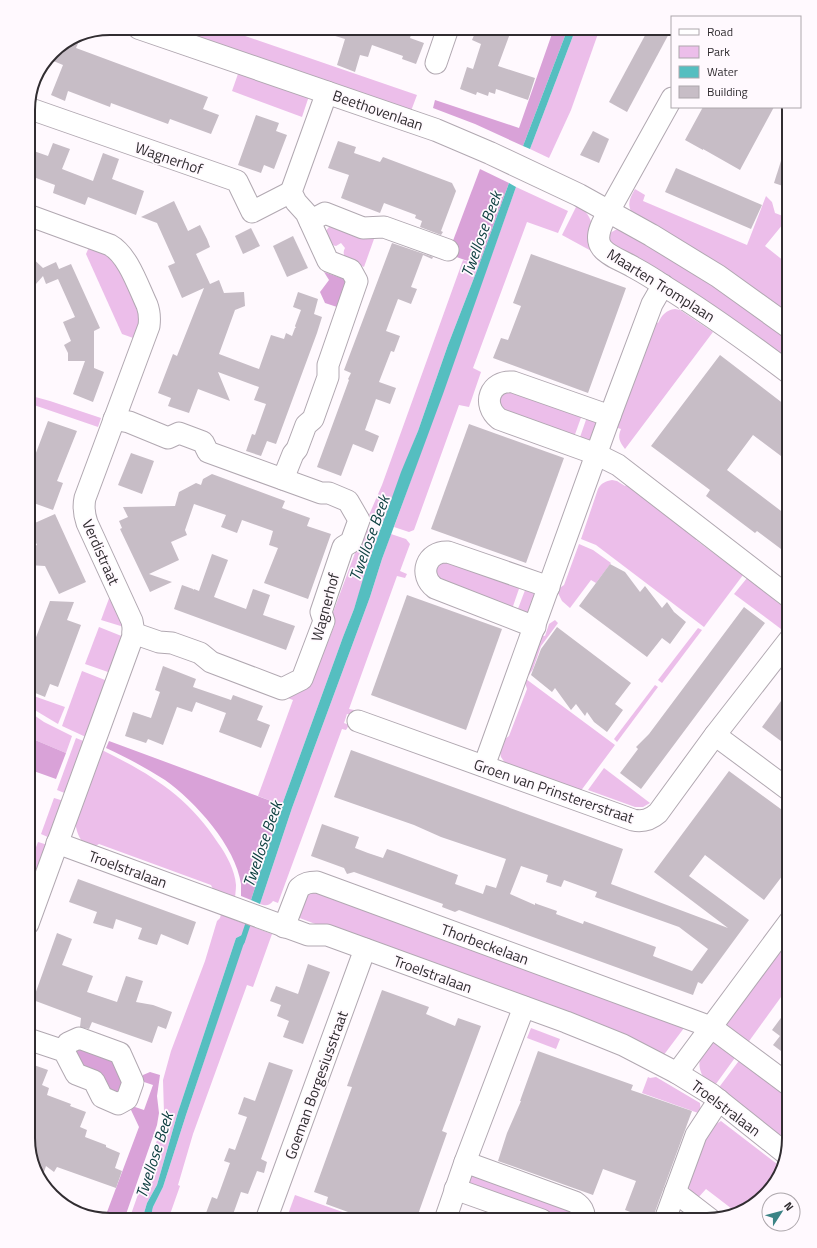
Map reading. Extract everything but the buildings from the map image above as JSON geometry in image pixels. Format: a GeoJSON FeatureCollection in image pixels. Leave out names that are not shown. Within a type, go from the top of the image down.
{"type":"FeatureCollection","features":[{"type":"Feature","properties":{"kind":"street","name":"Beethovenlaan"},"geometry":{"type":"LineString","coordinates":[[160,35],[436,130],[468,143],[579,195],[609,212]]}},
{"type":"Feature","properties":{"kind":"street"},"geometry":{"type":"LineString","coordinates":[[436,63],[446,35]]}},
{"type":"Feature","properties":{"kind":"street"},"geometry":{"type":"LineString","coordinates":[[283,479],[306,425],[313,419],[328,377],[328,365],[357,281],[351,270],[328,261],[306,213],[296,202],[291,192],[327,92]]}},
{"type":"Feature","properties":{"kind":"street","name":"Maarten Tromplaan"},"geometry":{"type":"LineString","coordinates":[[671,100],[604,220],[599,232],[602,248],[697,306],[738,334],[782,368]]}},
{"type":"Feature","properties":{"kind":"street","name":"Wagnerhof"},"geometry":{"type":"LineString","coordinates":[[35,110],[237,181],[252,212],[291,192]]}},
{"type":"Feature","properties":{"kind":"street"},"geometry":{"type":"LineString","coordinates":[[609,212],[658,239],[718,276],[782,322]]}},
{"type":"Feature","properties":{"kind":"street"},"geometry":{"type":"LineString","coordinates":[[310,221],[325,213],[363,228],[384,227],[448,250]]}},
{"type":"Feature","properties":{"kind":"street","name":"Verdistraat"},"geometry":{"type":"LineString","coordinates":[[35,218],[116,248],[126,260],[150,312],[149,326],[85,498],[84,506],[84,514],[132,621],[133,633]]}},
{"type":"Feature","properties":{"kind":"street"},"geometry":{"type":"LineString","coordinates":[[484,766],[610,416],[652,304],[663,285]]}},
{"type":"Feature","properties":{"kind":"street"},"geometry":{"type":"LineString","coordinates":[[610,416],[513,382],[501,383],[494,388],[490,395],[489,402],[491,410],[499,419],[596,454],[618,465],[782,592]]}},
{"type":"Feature","properties":{"kind":"street","name":"Wagnerhof"},"geometry":{"type":"LineString","coordinates":[[114,419],[128,422],[168,438],[178,433],[203,442],[208,452],[320,493],[329,493],[348,501],[359,520],[351,542],[343,546],[321,612],[324,621],[302,679],[282,689],[211,662],[200,653],[172,643],[159,642],[133,633]]}},
{"type":"Feature","properties":{"kind":"street"},"geometry":{"type":"LineString","coordinates":[[535,627],[435,588],[426,576],[427,565],[430,559],[436,554],[440,552],[448,552],[549,587]]}},
{"type":"Feature","properties":{"kind":"street"},"geometry":{"type":"LineString","coordinates":[[35,900],[58,843],[133,633]]}},
{"type":"Feature","properties":{"kind":"street","name":"Groen van Prinstererstraat"},"geometry":{"type":"LineString","coordinates":[[358,721],[633,820],[644,821],[652,818],[658,813],[715,735],[782,649]]}},
{"type":"Feature","properties":{"kind":"street"},"geometry":{"type":"LineString","coordinates":[[715,735],[782,785]]}},
{"type":"Feature","properties":{"kind":"street","name":"Troelstralaan"},"geometry":{"type":"LineString","coordinates":[[58,843],[308,936],[327,935],[566,1022],[623,1045],[677,1073],[719,1100],[781,1150]]}},
{"type":"Feature","properties":{"kind":"street","name":"Thorbeckelaan"},"geometry":{"type":"LineString","coordinates":[[284,927],[299,888],[303,884],[317,882],[711,1027]]}},
{"type":"Feature","properties":{"kind":"street"},"geometry":{"type":"LineString","coordinates":[[677,1073],[782,931]]}},
{"type":"Feature","properties":{"kind":"street","name":"Goeman Borgesiusstraat"},"geometry":{"type":"LineString","coordinates":[[269,1213],[365,949]]}},
{"type":"Feature","properties":{"kind":"street"},"geometry":{"type":"LineString","coordinates":[[447,1213],[524,1007]]}},
{"type":"Feature","properties":{"kind":"street"},"geometry":{"type":"LineString","coordinates":[[711,1027],[782,1081]]}},
{"type":"Feature","properties":{"kind":"street"},"geometry":{"type":"LineString","coordinates":[[35,1041],[64,1051]]}},
{"type":"Feature","properties":{"kind":"street"},"geometry":{"type":"LineString","coordinates":[[668,1213],[696,1135],[719,1100]]}},
{"type":"Feature","properties":{"kind":"street"},"geometry":{"type":"LineString","coordinates":[[465,1162],[574,1202],[580,1205],[584,1213]]}},
{"type":"Feature","properties":{"kind":"street"},"geometry":{"type":"LineString","coordinates":[[455,1189],[522,1213]]}},
{"type":"Feature","properties":{"kind":"street"},"geometry":{"type":"LineString","coordinates":[[675,1192],[702,1213]]}},
{"type":"Feature","properties":{"kind":"green space"},"geometry":{"type":"Polygon","coordinates":[[[190,35],[242,35],[417,95],[411,111],[190,35]]]}},
{"type":"Feature","properties":{"kind":"green space"},"geometry":{"type":"Polygon","coordinates":[[[573,35],[598,35],[571,110],[549,158],[530,149],[573,35]]]}},
{"type":"Feature","properties":{"kind":"green space"},"geometry":{"type":"Polygon","coordinates":[[[239,71],[309,96],[302,117],[232,91],[239,71]]]}},
{"type":"Feature","properties":{"kind":"green space"},"geometry":{"type":"Polygon","coordinates":[[[516,187],[568,211],[558,233],[527,222],[473,368],[481,372],[469,407],[459,405],[414,530],[409,532],[394,527],[516,187]]]}},
{"type":"Feature","properties":{"kind":"green space"},"geometry":{"type":"Polygon","coordinates":[[[635,189],[645,195],[643,201],[747,245],[766,196],[772,202],[775,213],[782,216],[782,225],[765,246],[782,259],[782,310],[633,214],[629,205],[630,198],[635,189]]]}},
{"type":"Feature","properties":{"kind":"green space"},"geometry":{"type":"Polygon","coordinates":[[[577,205],[588,215],[591,220],[595,253],[562,235],[577,205]]]}},
{"type":"Feature","properties":{"kind":"green space"},"geometry":{"type":"Polygon","coordinates":[[[332,225],[345,227],[374,239],[364,267],[346,258],[344,255],[345,248],[341,243],[336,246],[332,245],[325,232],[332,225]]]}},
{"type":"Feature","properties":{"kind":"green space"},"geometry":{"type":"Polygon","coordinates":[[[619,228],[675,260],[742,304],[782,333],[782,359],[611,244],[607,237],[610,233],[619,228]]]}},
{"type":"Feature","properties":{"kind":"green space"},"geometry":{"type":"Polygon","coordinates":[[[90,245],[113,256],[142,312],[136,339],[122,334],[86,254],[90,245]]]}},
{"type":"Feature","properties":{"kind":"green space"},"geometry":{"type":"Polygon","coordinates":[[[463,260],[479,265],[383,523],[372,519],[369,515],[382,485],[463,260]]]}},
{"type":"Feature","properties":{"kind":"green space"},"geometry":{"type":"Polygon","coordinates":[[[669,310],[680,310],[713,332],[625,449],[619,435],[621,429],[615,427],[654,321],[658,323],[665,313],[669,310]]]}},
{"type":"Feature","properties":{"kind":"green space"},"geometry":{"type":"Polygon","coordinates":[[[503,388],[583,412],[573,440],[501,414],[498,393],[503,388]]]}},
{"type":"Feature","properties":{"kind":"green space"},"geometry":{"type":"Polygon","coordinates":[[[35,397],[101,418],[98,427],[35,405],[35,397]]]}},
{"type":"Feature","properties":{"kind":"green space"},"geometry":{"type":"Polygon","coordinates":[[[588,414],[597,422],[590,443],[578,443],[588,414]]]}},
{"type":"Feature","properties":{"kind":"green space"},"geometry":{"type":"Polygon","coordinates":[[[612,480],[625,486],[628,483],[698,535],[696,540],[743,575],[704,627],[596,545],[581,539],[598,489],[604,483],[612,480]]]}},
{"type":"Feature","properties":{"kind":"green space"},"geometry":{"type":"Polygon","coordinates":[[[365,526],[380,530],[354,609],[282,805],[258,796],[293,700],[282,696],[312,682],[335,624],[331,618],[365,526]]]}},
{"type":"Feature","properties":{"kind":"green space"},"geometry":{"type":"Polygon","coordinates":[[[391,534],[406,539],[410,544],[400,571],[407,574],[405,578],[397,576],[349,709],[354,710],[352,715],[347,714],[344,723],[349,725],[346,730],[342,729],[278,903],[273,901],[267,905],[260,904],[292,808],[370,597],[391,534]]]}},
{"type":"Feature","properties":{"kind":"green space"},"geometry":{"type":"Polygon","coordinates":[[[579,544],[593,550],[611,563],[596,583],[591,580],[570,608],[562,601],[557,591],[564,585],[579,544]]]}},
{"type":"Feature","properties":{"kind":"green space"},"geometry":{"type":"Polygon","coordinates":[[[438,560],[521,583],[511,612],[442,586],[432,567],[438,560]]]}},
{"type":"Feature","properties":{"kind":"green space"},"geometry":{"type":"Polygon","coordinates":[[[747,578],[781,605],[781,629],[734,594],[747,578]]]}},
{"type":"Feature","properties":{"kind":"green space"},"geometry":{"type":"Polygon","coordinates":[[[527,585],[536,593],[528,613],[524,615],[516,614],[527,585]]]}},
{"type":"Feature","properties":{"kind":"green space"},"geometry":{"type":"Polygon","coordinates":[[[111,593],[124,627],[101,620],[111,593]]]}},
{"type":"Feature","properties":{"kind":"green space"},"geometry":{"type":"Polygon","coordinates":[[[555,620],[558,623],[541,646],[533,669],[529,675],[528,674],[541,635],[545,636],[549,624],[555,620]]]}},
{"type":"Feature","properties":{"kind":"green space"},"geometry":{"type":"Polygon","coordinates":[[[99,627],[124,637],[111,672],[85,664],[99,627]]]}},
{"type":"Feature","properties":{"kind":"green space"},"geometry":{"type":"Polygon","coordinates":[[[698,628],[702,630],[662,683],[658,680],[698,628]]]}},
{"type":"Feature","properties":{"kind":"green space"},"geometry":{"type":"Polygon","coordinates":[[[82,671],[105,680],[107,683],[88,738],[62,726],[82,671]]]}},
{"type":"Feature","properties":{"kind":"green space"},"geometry":{"type":"Polygon","coordinates":[[[524,679],[615,745],[580,792],[505,763],[501,757],[499,749],[502,741],[509,736],[527,689],[524,679]]]}},
{"type":"Feature","properties":{"kind":"green space"},"geometry":{"type":"Polygon","coordinates":[[[655,685],[658,687],[617,742],[614,739],[655,685]]]}},
{"type":"Feature","properties":{"kind":"green space"},"geometry":{"type":"Polygon","coordinates":[[[35,696],[65,707],[58,724],[35,710],[35,696]]]}},
{"type":"Feature","properties":{"kind":"green space"},"geometry":{"type":"Polygon","coordinates":[[[35,716],[72,736],[66,753],[35,740],[35,716]]]}},
{"type":"Feature","properties":{"kind":"green space"},"geometry":{"type":"Polygon","coordinates":[[[76,738],[86,742],[67,794],[57,790],[76,738]]]}},
{"type":"Feature","properties":{"kind":"green space"},"geometry":{"type":"Polygon","coordinates":[[[100,749],[135,767],[166,787],[194,812],[206,826],[230,862],[236,885],[235,900],[215,893],[211,885],[99,844],[92,848],[82,841],[78,834],[75,822],[100,749]]]}},
{"type":"Feature","properties":{"kind":"green space"},"geometry":{"type":"Polygon","coordinates":[[[604,768],[650,803],[643,807],[635,807],[588,790],[604,768]]]}},
{"type":"Feature","properties":{"kind":"green space"},"geometry":{"type":"Polygon","coordinates":[[[54,798],[64,801],[50,838],[41,834],[54,798]]]}},
{"type":"Feature","properties":{"kind":"green space"},"geometry":{"type":"Polygon","coordinates":[[[38,842],[48,845],[35,879],[35,850],[38,842]]]}},
{"type":"Feature","properties":{"kind":"green space"},"geometry":{"type":"Polygon","coordinates":[[[312,891],[687,1024],[663,1056],[297,917],[303,898],[312,891]]]}},
{"type":"Feature","properties":{"kind":"green space"},"geometry":{"type":"Polygon","coordinates":[[[222,911],[236,916],[235,920],[272,934],[253,987],[247,985],[193,1134],[178,1185],[180,1186],[170,1213],[152,1213],[163,1187],[245,938],[242,935],[236,938],[178,1112],[157,1185],[147,1203],[144,1213],[131,1213],[162,1126],[164,1113],[163,1080],[171,1051],[205,961],[217,921],[220,918],[222,911]]]}},
{"type":"Feature","properties":{"kind":"green space"},"geometry":{"type":"Polygon","coordinates":[[[782,948],[782,996],[747,1044],[726,1026],[782,948]]]}},
{"type":"Feature","properties":{"kind":"green space"},"geometry":{"type":"Polygon","coordinates":[[[531,1028],[560,1039],[556,1049],[527,1038],[531,1028]]]}},
{"type":"Feature","properties":{"kind":"green space"},"geometry":{"type":"Polygon","coordinates":[[[713,1040],[737,1055],[713,1088],[704,1078],[700,1070],[700,1061],[701,1056],[713,1040]]]}},
{"type":"Feature","properties":{"kind":"green space"},"geometry":{"type":"Polygon","coordinates":[[[741,1058],[782,1089],[782,1137],[772,1129],[717,1090],[741,1058]]]}},
{"type":"Feature","properties":{"kind":"green space"},"geometry":{"type":"Polygon","coordinates":[[[648,1077],[656,1077],[700,1103],[701,1114],[642,1093],[648,1077]]]}},
{"type":"Feature","properties":{"kind":"green space"},"geometry":{"type":"Polygon","coordinates":[[[721,1121],[777,1164],[767,1184],[753,1198],[731,1209],[706,1189],[697,1199],[690,1191],[688,1184],[704,1139],[711,1127],[721,1121]]]}},
{"type":"Feature","properties":{"kind":"green space"},"geometry":{"type":"Polygon","coordinates":[[[473,1174],[573,1206],[576,1213],[536,1213],[476,1191],[469,1184],[473,1174]]]}},
{"type":"Feature","properties":{"kind":"green space"},"geometry":{"type":"Polygon","coordinates":[[[295,1195],[345,1213],[289,1213],[295,1195]]]}},
{"type":"Feature","properties":{"kind":"shaded area"},"geometry":{"type":"Polygon","coordinates":[[[552,35],[565,35],[523,146],[475,124],[433,108],[435,100],[519,128],[552,35]]]}},
{"type":"Feature","properties":{"kind":"shaded area"},"geometry":{"type":"Polygon","coordinates":[[[480,169],[509,183],[479,265],[448,254],[480,169]]]}},
{"type":"Feature","properties":{"kind":"shaded area"},"geometry":{"type":"Polygon","coordinates":[[[324,272],[344,279],[348,285],[340,308],[325,303],[320,292],[329,280],[324,272]]]}},
{"type":"Feature","properties":{"kind":"shaded area"},"geometry":{"type":"Polygon","coordinates":[[[35,740],[66,753],[56,779],[35,772],[35,740]]]}},
{"type":"Feature","properties":{"kind":"shaded area"},"geometry":{"type":"Polygon","coordinates":[[[109,741],[282,805],[251,900],[241,896],[241,884],[238,870],[231,855],[223,840],[201,812],[177,789],[165,780],[106,748],[109,741]]]}},
{"type":"Feature","properties":{"kind":"shaded area"},"geometry":{"type":"Polygon","coordinates":[[[75,1047],[115,1058],[126,1081],[117,1096],[82,1068],[74,1051],[75,1047]]]}},
{"type":"Feature","properties":{"kind":"shaded area"},"geometry":{"type":"Polygon","coordinates":[[[150,1072],[160,1075],[157,1096],[159,1113],[157,1125],[126,1213],[107,1213],[139,1127],[131,1110],[132,1106],[144,1110],[153,1085],[141,1081],[143,1075],[150,1072]]]}},
{"type":"Feature","properties":{"kind":"water"},"geometry":{"type":"Polygon","coordinates":[[[565,35],[573,35],[530,149],[523,146],[565,35]]]}},
{"type":"Feature","properties":{"kind":"water"},"geometry":{"type":"Polygon","coordinates":[[[509,183],[516,187],[443,394],[382,559],[370,597],[292,808],[260,904],[251,900],[282,805],[354,609],[366,569],[401,472],[418,431],[448,345],[509,183]]]}},
{"type":"Feature","properties":{"kind":"water"},"geometry":{"type":"Polygon","coordinates":[[[242,935],[246,937],[163,1187],[152,1213],[144,1213],[147,1203],[157,1185],[178,1112],[236,938],[242,935]]]}},
{"type":"Feature","properties":{"kind":"waterway","name":"Twellose Beek"},"geometry":{"type":"LineString","coordinates":[[242,942],[250,918]]}}]}
